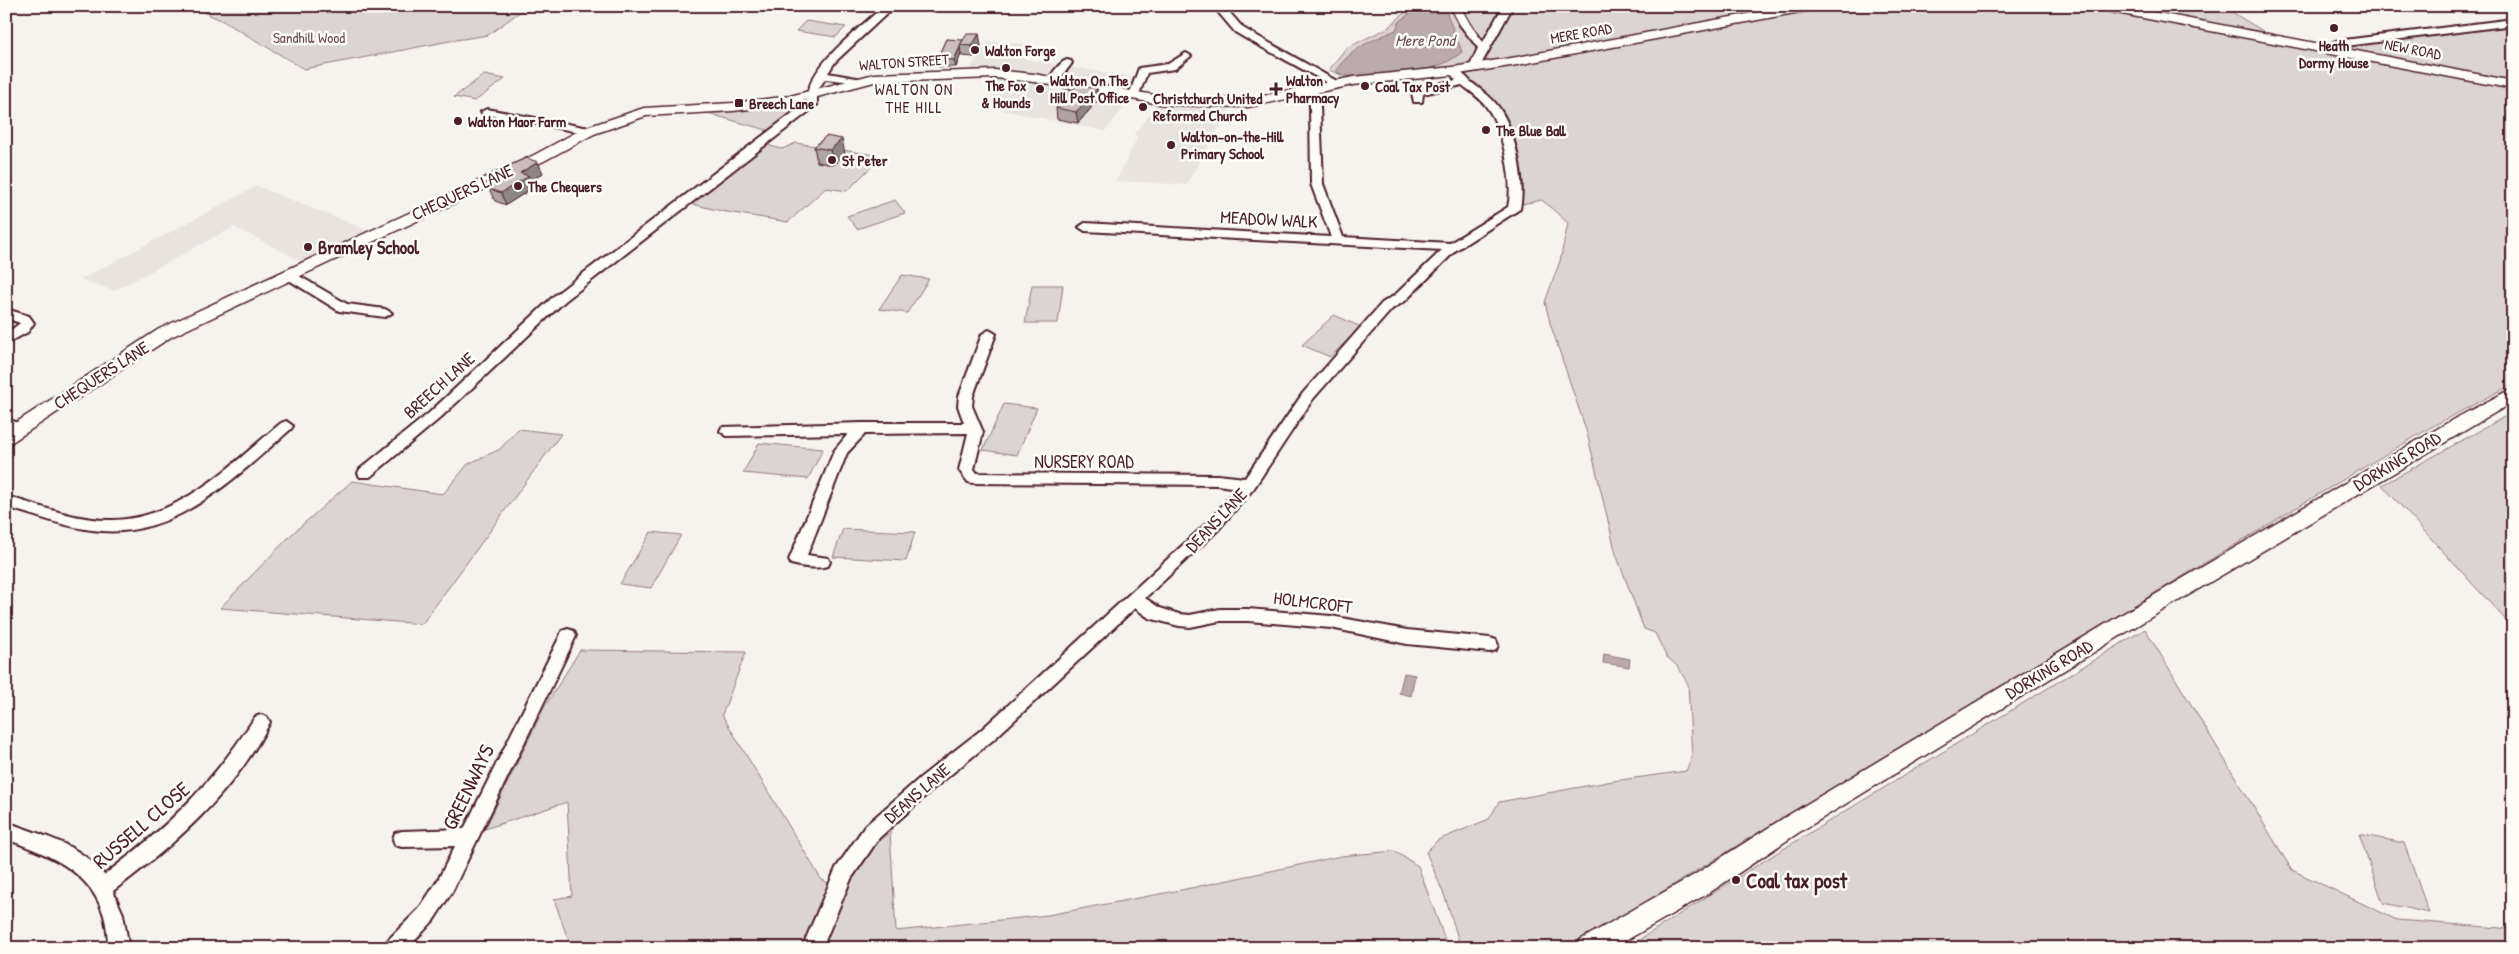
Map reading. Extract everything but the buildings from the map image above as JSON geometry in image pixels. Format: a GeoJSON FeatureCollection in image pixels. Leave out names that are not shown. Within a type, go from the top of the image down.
{"type":"FeatureCollection","features":[{"type":"Feature","properties":{"kind":"main road","name":"MERE ROAD"},"geometry":{"type":"LineString","coordinates":[[1474,68],[1811,6]]}},
{"type":"Feature","properties":{"kind":"main road","name":"NEW ROAD"},"geometry":{"type":"LineString","coordinates":[[2101,6],[2513,85]]}},
{"type":"Feature","properties":{"kind":"main road","name":"WALTON STREET"},"geometry":{"type":"LineString","coordinates":[[813,95],[858,81],[884,78],[995,74],[1053,81],[1166,101],[1228,104],[1262,102],[1337,84],[1474,68]]}},
{"type":"Feature","properties":{"kind":"main road","name":"CHEQUERS LANE"},"geometry":{"type":"LineString","coordinates":[[11,430],[165,333],[539,158],[589,131],[644,112],[733,107],[813,95]]}},
{"type":"Feature","properties":{"kind":"main road","name":"DORKING ROAD"},"geometry":{"type":"LineString","coordinates":[[1589,948],[1703,883],[1790,826],[2136,616],[2460,423],[2513,394]]}},
{"type":"Feature","properties":{"kind":"street"},"geometry":{"type":"LineString","coordinates":[[813,95],[812,91],[830,60],[890,6]]}},
{"type":"Feature","properties":{"kind":"street"},"geometry":{"type":"LineString","coordinates":[[1218,6],[1237,27],[1249,36],[1337,84]]}},
{"type":"Feature","properties":{"kind":"street"},"geometry":{"type":"LineString","coordinates":[[1455,6],[1465,26],[1483,48]]}},
{"type":"Feature","properties":{"kind":"street"},"geometry":{"type":"LineString","coordinates":[[1474,68],[1483,48],[1489,42],[1508,6]]}},
{"type":"Feature","properties":{"kind":"street"},"geometry":{"type":"LineString","coordinates":[[2326,48],[2336,44],[2513,22]]}},
{"type":"Feature","properties":{"kind":"street"},"geometry":{"type":"LineString","coordinates":[[1134,95],[1143,70],[1171,67],[1186,56]]}},
{"type":"Feature","properties":{"kind":"street"},"geometry":{"type":"LineString","coordinates":[[1053,81],[1067,63]]}},
{"type":"Feature","properties":{"kind":"street","name":"DEANS LANE"},"geometry":{"type":"LineString","coordinates":[[812,948],[843,874],[872,832],[926,783],[987,736],[1213,526],[1249,484],[1308,396],[1363,332],[1452,247],[1514,209],[1516,201],[1512,167],[1499,117],[1481,95],[1462,81],[1453,71]]}},
{"type":"Feature","properties":{"kind":"street"},"geometry":{"type":"LineString","coordinates":[[822,75],[858,81]]}},
{"type":"Feature","properties":{"kind":"street"},"geometry":{"type":"LineString","coordinates":[[1418,100],[1417,93],[1420,91],[1450,86],[1462,81]]}},
{"type":"Feature","properties":{"kind":"street"},"geometry":{"type":"LineString","coordinates":[[1312,90],[1314,96],[1318,184],[1338,240]]}},
{"type":"Feature","properties":{"kind":"street","name":"BREECH LANE"},"geometry":{"type":"LineString","coordinates":[[365,473],[434,416],[560,298],[813,102],[813,95]]}},
{"type":"Feature","properties":{"kind":"street"},"geometry":{"type":"LineString","coordinates":[[487,112],[589,131]]}},
{"type":"Feature","properties":{"kind":"street","name":"MEADOW WALK"},"geometry":{"type":"LineString","coordinates":[[1085,227],[1452,247]]}},
{"type":"Feature","properties":{"kind":"street"},"geometry":{"type":"LineString","coordinates":[[289,274],[344,308],[385,313]]}},
{"type":"Feature","properties":{"kind":"street"},"geometry":{"type":"LineString","coordinates":[[6,313],[24,319],[27,323],[23,329],[6,340]]}},
{"type":"Feature","properties":{"kind":"street","name":"NURSERY ROAD"},"geometry":{"type":"LineString","coordinates":[[989,334],[966,396],[965,406],[976,432],[966,470],[973,478],[1218,480],[1249,484]]}},
{"type":"Feature","properties":{"kind":"street"},"geometry":{"type":"LineString","coordinates":[[6,501],[86,523],[115,526],[145,521],[177,510],[203,493],[286,426]]}},
{"type":"Feature","properties":{"kind":"street"},"geometry":{"type":"LineString","coordinates":[[822,562],[797,560],[841,451],[862,428]]}},
{"type":"Feature","properties":{"kind":"street"},"geometry":{"type":"LineString","coordinates":[[727,431],[973,428]]}},
{"type":"Feature","properties":{"kind":"street","name":"HOLMCROFT"},"geometry":{"type":"LineString","coordinates":[[1135,600],[1155,613],[1179,620],[1190,621],[1220,615],[1248,614],[1331,622],[1407,637],[1490,645]]}},
{"type":"Feature","properties":{"kind":"street","name":"GREENWAYS"},"geometry":{"type":"LineString","coordinates":[[394,948],[430,908],[445,886],[568,636]]}},
{"type":"Feature","properties":{"kind":"street","name":"RUSSELL CLOSE"},"geometry":{"type":"LineString","coordinates":[[102,888],[161,843],[188,819],[218,786],[242,755],[261,722]]}},
{"type":"Feature","properties":{"kind":"street"},"geometry":{"type":"LineString","coordinates":[[6,830],[66,855],[89,870],[102,888],[113,911],[119,948]]}},
{"type":"Feature","properties":{"kind":"street"},"geometry":{"type":"LineString","coordinates":[[402,840],[469,837]]}},
{"type":"Feature","properties":{"kind":"shaded area"},"geometry":{"type":"Polygon","coordinates":[[[988,41],[1026,44],[1025,59],[1131,77],[1134,95],[1105,131],[991,108],[995,74],[966,75],[988,41]]]}},
{"type":"Feature","properties":{"kind":"shaded area","name":"Walton-on-the-Hill Primary School"},"geometry":{"type":"Polygon","coordinates":[[[1159,103],[1231,107],[1186,185],[1116,181],[1137,138],[1134,134],[1159,103]]]}},
{"type":"Feature","properties":{"kind":"shaded area","name":"Bramley School"},"geometry":{"type":"Polygon","coordinates":[[[257,186],[364,229],[379,230],[307,264],[234,227],[114,291],[81,279],[257,186]]]}},
{"type":"Feature","properties":{"kind":"green space","name":"Sandhill Wood"},"geometry":{"type":"Polygon","coordinates":[[[190,6],[528,6],[488,35],[304,69],[223,21],[190,6]]]}},
{"type":"Feature","properties":{"kind":"green space"},"geometry":{"type":"Polygon","coordinates":[[[1412,6],[1792,6],[1484,63],[1489,52],[1471,38],[1477,52],[1471,62],[1461,67],[1348,78],[1329,70],[1346,48],[1388,28],[1412,6]]]}},
{"type":"Feature","properties":{"kind":"green space"},"geometry":{"type":"Polygon","coordinates":[[[1827,6],[2222,6],[2274,38],[2325,48],[2513,22],[2513,384],[2435,425],[2314,497],[1571,948],[1461,948],[1445,897],[1426,852],[1438,840],[1489,819],[1499,802],[1613,781],[1686,771],[1692,757],[1688,684],[1678,667],[1666,656],[1655,633],[1644,629],[1616,554],[1587,433],[1550,323],[1545,302],[1560,261],[1568,223],[1542,200],[1522,204],[1521,182],[1516,155],[1505,118],[1491,99],[1462,75],[1827,6]]]}},
{"type":"Feature","properties":{"kind":"green space"},"geometry":{"type":"Polygon","coordinates":[[[806,21],[846,27],[836,37],[796,31],[806,21]]]}},
{"type":"Feature","properties":{"kind":"green space"},"geometry":{"type":"Polygon","coordinates":[[[484,75],[505,79],[475,101],[454,97],[484,75]]]}},
{"type":"Feature","properties":{"kind":"green space"},"geometry":{"type":"Polygon","coordinates":[[[798,103],[803,105],[770,131],[703,112],[751,109],[798,103]]]}},
{"type":"Feature","properties":{"kind":"green space"},"geometry":{"type":"Polygon","coordinates":[[[796,143],[882,156],[847,191],[826,188],[788,222],[721,211],[688,203],[763,144],[782,149],[796,143]]]}},
{"type":"Feature","properties":{"kind":"green space"},"geometry":{"type":"Polygon","coordinates":[[[895,200],[905,213],[857,229],[847,216],[895,200]]]}},
{"type":"Feature","properties":{"kind":"green space"},"geometry":{"type":"Polygon","coordinates":[[[902,275],[929,279],[907,313],[879,309],[902,275]]]}},
{"type":"Feature","properties":{"kind":"green space"},"geometry":{"type":"Polygon","coordinates":[[[1032,285],[1063,285],[1058,323],[1025,323],[1032,285]]]}},
{"type":"Feature","properties":{"kind":"green space"},"geometry":{"type":"Polygon","coordinates":[[[1334,315],[1361,327],[1330,357],[1302,345],[1334,315]]]}},
{"type":"Feature","properties":{"kind":"green space"},"geometry":{"type":"Polygon","coordinates":[[[1004,404],[1037,408],[1017,455],[983,450],[1004,404]]]}},
{"type":"Feature","properties":{"kind":"green space"},"geometry":{"type":"Polygon","coordinates":[[[2513,412],[2513,628],[2382,485],[2513,412]]]}},
{"type":"Feature","properties":{"kind":"green space"},"geometry":{"type":"Polygon","coordinates":[[[518,429],[561,434],[422,624],[220,608],[292,534],[352,481],[443,494],[468,464],[500,449],[518,429]]]}},
{"type":"Feature","properties":{"kind":"green space"},"geometry":{"type":"Polygon","coordinates":[[[759,443],[823,449],[808,479],[743,473],[759,443]]]}},
{"type":"Feature","properties":{"kind":"green space"},"geometry":{"type":"Polygon","coordinates":[[[843,529],[915,532],[906,561],[833,557],[843,529]]]}},
{"type":"Feature","properties":{"kind":"green space"},"geometry":{"type":"Polygon","coordinates":[[[651,532],[681,535],[651,588],[620,584],[651,532]]]}},
{"type":"Feature","properties":{"kind":"green space"},"geometry":{"type":"Polygon","coordinates":[[[2145,629],[2292,870],[2397,920],[2513,929],[2513,948],[1626,948],[1775,854],[2145,629]]]}},
{"type":"Feature","properties":{"kind":"green space"},"geometry":{"type":"Polygon","coordinates":[[[580,650],[746,652],[722,715],[821,879],[843,892],[864,855],[890,832],[896,931],[1048,915],[1186,889],[1341,856],[1394,851],[1418,866],[1448,948],[571,948],[554,899],[572,896],[567,802],[485,829],[544,708],[580,650]]]}},
{"type":"Feature","properties":{"kind":"green space"},"geometry":{"type":"Polygon","coordinates":[[[2359,834],[2404,843],[2429,913],[2383,903],[2359,834]]]}},
{"type":"Feature","properties":{"kind":"water","name":"Mere Pond"},"geometry":{"type":"Polygon","coordinates":[[[1419,6],[1444,6],[1462,52],[1438,66],[1424,70],[1352,77],[1338,73],[1336,70],[1342,62],[1356,50],[1396,30],[1399,22],[1419,6]]]}},
{"type":"Feature","properties":{"kind":"water"},"geometry":{"type":"Polygon","coordinates":[[[1604,654],[1630,659],[1629,667],[1603,663],[1604,654]]]}},
{"type":"Feature","properties":{"kind":"water"},"geometry":{"type":"Polygon","coordinates":[[[1404,673],[1415,675],[1411,696],[1399,693],[1404,673]]]}},
{"type":"Feature","properties":{"kind":"place","name":"Heath Dormy House"},"geometry":{"type":"Point","coordinates":[2334,28]}},
{"type":"Feature","properties":{"kind":"place","name":"Walton Forge"},"geometry":{"type":"Point","coordinates":[975,50]}},
{"type":"Feature","properties":{"kind":"place","name":"The Fox & Hounds"},"geometry":{"type":"Point","coordinates":[1006,68]}},
{"type":"Feature","properties":{"kind":"place","name":"Coal Tax Post"},"geometry":{"type":"Point","coordinates":[1365,86]}},
{"type":"Feature","properties":{"kind":"place","name":"Walton On The Hill Post Office"},"geometry":{"type":"Point","coordinates":[1040,89]}},
{"type":"Feature","properties":{"kind":"place","name":"Walton Pharmacy"},"geometry":{"type":"Point","coordinates":[1276,89]}},
{"type":"Feature","properties":{"kind":"place","name":"Breech Lane"},"geometry":{"type":"Point","coordinates":[739,103]}},
{"type":"Feature","properties":{"kind":"place","name":"Christchurch United Reformed Church"},"geometry":{"type":"Point","coordinates":[1143,107]}},
{"type":"Feature","properties":{"kind":"place","name":"Walton Maor Farm"},"geometry":{"type":"Point","coordinates":[458,121]}},
{"type":"Feature","properties":{"kind":"place","name":"The Blue Ball"},"geometry":{"type":"Point","coordinates":[1486,130]}},
{"type":"Feature","properties":{"kind":"place","name":"Walton-on-the-Hill Primary School"},"geometry":{"type":"Point","coordinates":[1171,145]}},
{"type":"Feature","properties":{"kind":"place","name":"St Peter"},"geometry":{"type":"Point","coordinates":[832,160]}},
{"type":"Feature","properties":{"kind":"place","name":"The Chequers"},"geometry":{"type":"Point","coordinates":[518,186]}},
{"type":"Feature","properties":{"kind":"place","name":"Bramley School"},"geometry":{"type":"Point","coordinates":[308,247]}},
{"type":"Feature","properties":{"kind":"place","name":"Coal tax post"},"geometry":{"type":"Point","coordinates":[1736,880]}},
{"type":"Feature","properties":{"kind":"district","name":"WALTON ON THE HILL"},"geometry":{"type":"Point","coordinates":[914,98]}}]}
